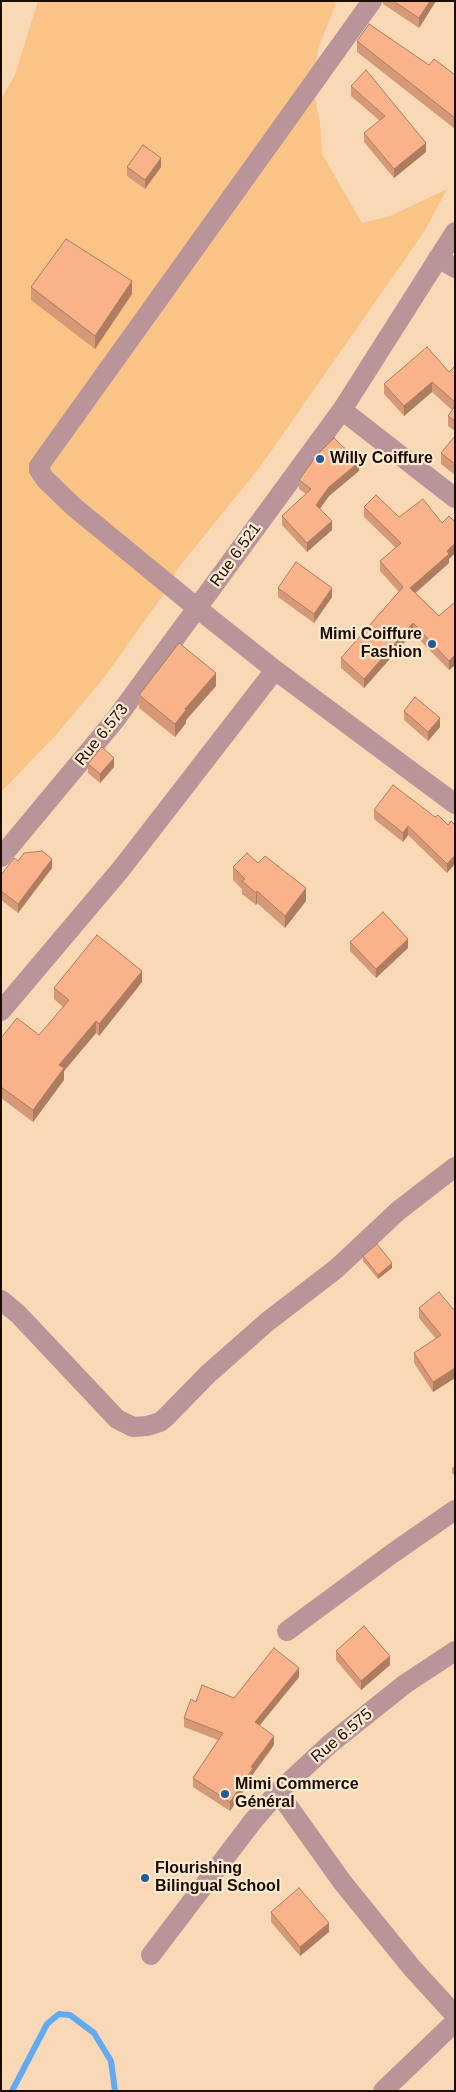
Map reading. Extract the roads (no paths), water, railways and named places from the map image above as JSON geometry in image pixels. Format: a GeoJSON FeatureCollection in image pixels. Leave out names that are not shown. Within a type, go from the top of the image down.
{"type":"FeatureCollection","features":[{"type":"Feature","properties":{"kind":"street"},"geometry":{"type":"LineString","coordinates":[[372,1],[39,466],[39,470],[45,479],[74,507],[275,670],[451,795]]}},
{"type":"Feature","properties":{"kind":"street","name":"Rue 6.521"},"geometry":{"type":"LineString","coordinates":[[197,608],[447,263],[455,232]]}},
{"type":"Feature","properties":{"kind":"street"},"geometry":{"type":"LineString","coordinates":[[342,410],[455,498]]}},
{"type":"Feature","properties":{"kind":"street","name":"Rue 6.573"},"geometry":{"type":"LineString","coordinates":[[1,857],[115,720],[197,608]]}},
{"type":"Feature","properties":{"kind":"street"},"geometry":{"type":"LineString","coordinates":[[1,1011],[122,869],[275,670]]}},
{"type":"Feature","properties":{"kind":"street"},"geometry":{"type":"LineString","coordinates":[[1,1300],[18,1314],[117,1419],[133,1427],[147,1426],[160,1422],[166,1417],[208,1374],[267,1322],[336,1269],[398,1211],[455,1167]]}},
{"type":"Feature","properties":{"kind":"street"},"geometry":{"type":"LineString","coordinates":[[287,1631],[455,1510]]}},
{"type":"Feature","properties":{"kind":"street","name":"Rue 6.575"},"geometry":{"type":"LineString","coordinates":[[151,1955],[278,1792],[331,1743],[405,1684],[455,1651]]}},
{"type":"Feature","properties":{"kind":"street"},"geometry":{"type":"LineString","coordinates":[[278,1792],[343,1883],[412,1968],[455,2015]]}},
{"type":"Feature","properties":{"kind":"street"},"geometry":{"type":"LineString","coordinates":[[383,2091],[455,2022]]}},
{"type":"Feature","properties":{"kind":"waterway"},"geometry":{"type":"LineString","coordinates":[[12,2091],[47,2024],[59,2014],[70,2015],[94,2033],[111,2061],[115,2091]]}},
{"type":"Feature","properties":{"kind":"place","name":"Willy Coiffure"},"geometry":{"type":"Point","coordinates":[320,459]}},
{"type":"Feature","properties":{"kind":"place","name":"Mimi Coiffure Fashion"},"geometry":{"type":"Point","coordinates":[432,644]}},
{"type":"Feature","properties":{"kind":"place","name":"Mimi Commerce Général"},"geometry":{"type":"Point","coordinates":[225,1794]}},
{"type":"Feature","properties":{"kind":"place","name":"Flourishing Bilingual School"},"geometry":{"type":"Point","coordinates":[145,1878]}}]}
